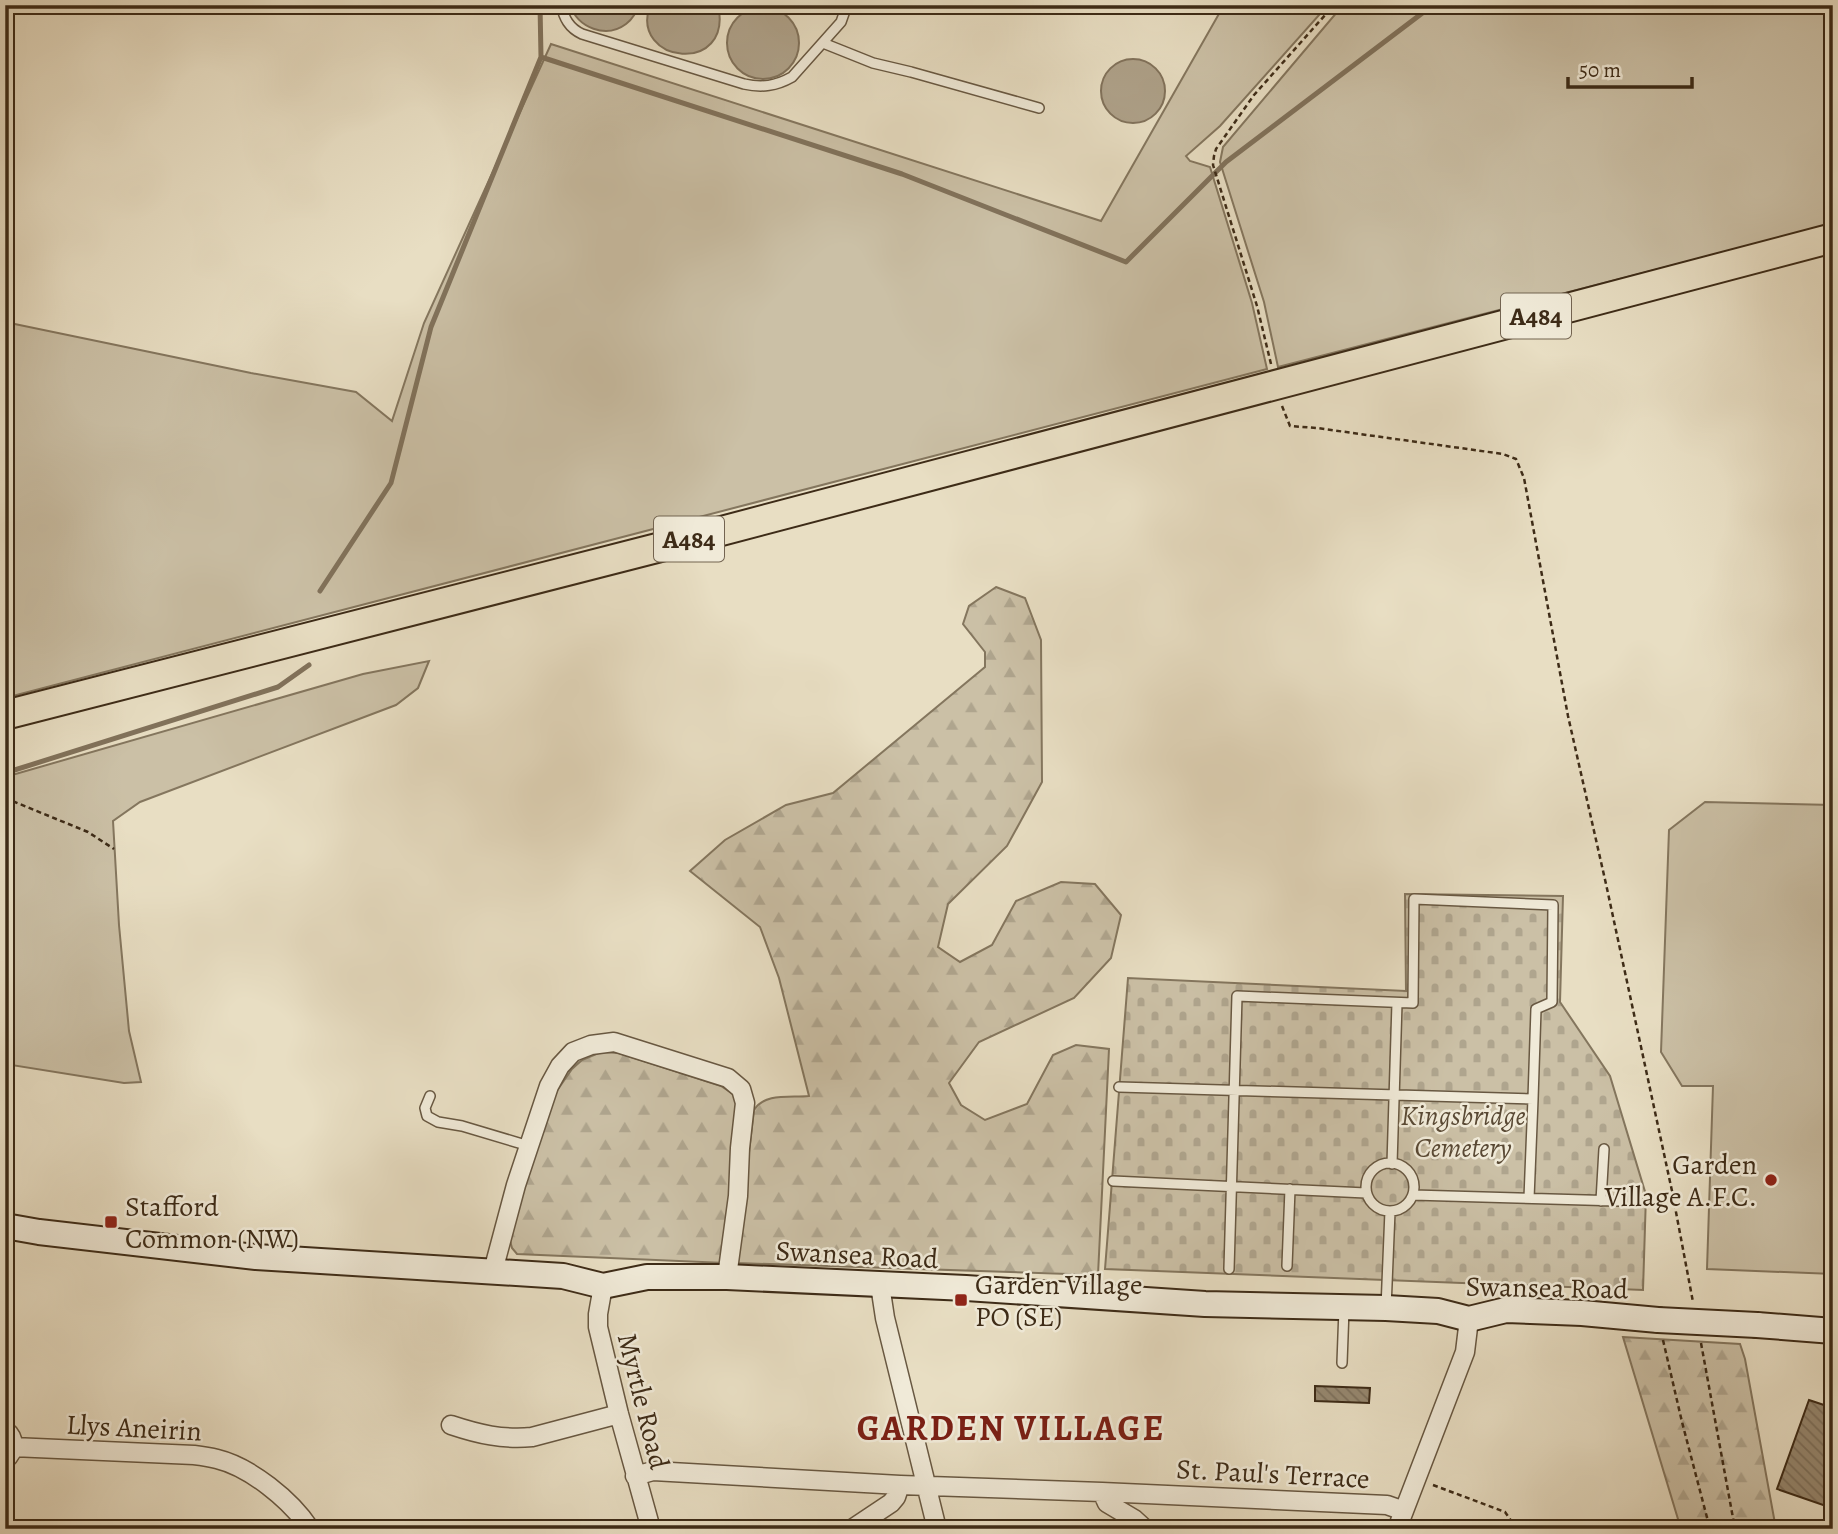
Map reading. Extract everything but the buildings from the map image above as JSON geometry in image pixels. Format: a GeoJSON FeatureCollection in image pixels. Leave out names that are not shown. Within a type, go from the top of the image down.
{"type":"FeatureCollection","features":[{"type":"Feature","properties":{"kind":"main road","name":"A484"},"geometry":{"type":"LineString","coordinates":[[5,715],[684,541],[1833,238]]}},
{"type":"Feature","properties":{"kind":"main road","name":"Swansea Road"},"geometry":{"type":"LineString","coordinates":[[5,1226],[256,1257],[563,1276],[603,1286],[647,1277],[727,1277],[967,1288],[1205,1304],[1386,1308],[1437,1311],[1469,1319],[1506,1310],[1833,1331]]}},
{"type":"Feature","properties":{"kind":"street"},"geometry":{"type":"LineString","coordinates":[[493,1271],[516,1185],[549,1086],[560,1066],[573,1052],[591,1045],[614,1042],[727,1078],[741,1088],[744,1103],[738,1196],[727,1277]]}},
{"type":"Feature","properties":{"kind":"street","name":"Myrtle Road"},"geometry":{"type":"LineString","coordinates":[[603,1286],[598,1327],[651,1529]]}},
{"type":"Feature","properties":{"kind":"street"},"geometry":{"type":"LineString","coordinates":[[880,1286],[885,1318],[937,1529]]}},
{"type":"Feature","properties":{"kind":"street"},"geometry":{"type":"LineString","coordinates":[[1397,1529],[1465,1352],[1469,1319]]}},
{"type":"Feature","properties":{"kind":"street"},"geometry":{"type":"LineString","coordinates":[[451,1424],[479,1434],[518,1439],[619,1414]]}},
{"type":"Feature","properties":{"kind":"street","name":"Llys Aneirin"},"geometry":{"type":"LineString","coordinates":[[5,1430],[13,1440],[9,1453],[194,1455],[218,1459],[256,1477],[282,1497],[310,1529]]}},
{"type":"Feature","properties":{"kind":"street","name":"St. Paul's Terrace"},"geometry":{"type":"LineString","coordinates":[[635,1476],[653,1471],[900,1485],[1387,1505],[1404,1511]]}},
{"type":"Feature","properties":{"kind":"street"},"geometry":{"type":"LineString","coordinates":[[852,1529],[891,1503],[900,1485]]}},
{"type":"Feature","properties":{"kind":"street"},"geometry":{"type":"LineString","coordinates":[[1102,1492],[1107,1503],[1145,1529]]}},
{"type":"Feature","properties":{"kind":"lane"},"geometry":{"type":"LineString","coordinates":[[561,5],[567,22],[582,34],[753,86],[774,85],[792,77],[841,22],[847,5]]}},
{"type":"Feature","properties":{"kind":"lane"},"geometry":{"type":"LineString","coordinates":[[823,43],[873,63],[1039,108]]}},
{"type":"Feature","properties":{"kind":"lane"},"geometry":{"type":"LineString","coordinates":[[1229,1269],[1237,996],[1413,1003],[1414,899],[1553,905],[1552,1002],[1536,1009],[1529,1198]]}},
{"type":"Feature","properties":{"kind":"lane"},"geometry":{"type":"LineString","coordinates":[[1392,1164],[1397,1003]]}},
{"type":"Feature","properties":{"kind":"lane"},"geometry":{"type":"LineString","coordinates":[[1119,1087],[1533,1099]]}},
{"type":"Feature","properties":{"kind":"lane"},"geometry":{"type":"LineString","coordinates":[[430,1096],[425,1108],[427,1116],[438,1122],[462,1126],[529,1146]]}},
{"type":"Feature","properties":{"kind":"lane"},"geometry":{"type":"LineString","coordinates":[[1601,1201],[1604,1149]]}},
{"type":"Feature","properties":{"kind":"lane"},"geometry":{"type":"LineString","coordinates":[[1392,1164],[1407,1171],[1414,1186],[1413,1195],[1404,1207],[1391,1212],[1377,1208],[1366,1193],[1367,1178],[1372,1171],[1379,1166],[1392,1164]]}},
{"type":"Feature","properties":{"kind":"lane"},"geometry":{"type":"LineString","coordinates":[[1113,1181],[1366,1193]]}},
{"type":"Feature","properties":{"kind":"lane"},"geometry":{"type":"LineString","coordinates":[[1287,1266],[1290,1189]]}},
{"type":"Feature","properties":{"kind":"lane"},"geometry":{"type":"LineString","coordinates":[[1413,1195],[1620,1201]]}},
{"type":"Feature","properties":{"kind":"lane"},"geometry":{"type":"LineString","coordinates":[[1386,1308],[1391,1212]]}},
{"type":"Feature","properties":{"kind":"lane"},"geometry":{"type":"LineString","coordinates":[[1342,1363],[1344,1307]]}},
{"type":"Feature","properties":{"kind":"path"},"geometry":{"type":"LineString","coordinates":[[1271,365],[1258,306],[1213,165],[1216,149],[1254,96],[1334,5]]}},
{"type":"Feature","properties":{"kind":"path"},"geometry":{"type":"LineString","coordinates":[[1282,406],[1290,426],[1503,454],[1516,459],[1524,478],[1568,716],[1672,1191],[1695,1312]]}},
{"type":"Feature","properties":{"kind":"path"},"geometry":{"type":"LineString","coordinates":[[5,798],[88,832],[114,849]]}},
{"type":"Feature","properties":{"kind":"path"},"geometry":{"type":"LineString","coordinates":[[1658,1320],[1710,1529]]}},
{"type":"Feature","properties":{"kind":"path"},"geometry":{"type":"LineString","coordinates":[[1700,1339],[1735,1529]]}},
{"type":"Feature","properties":{"kind":"path"},"geometry":{"type":"LineString","coordinates":[[1416,1479],[1505,1512],[1517,1529]]}},
{"type":"Feature","properties":{"kind":"green space"},"geometry":{"type":"Polygon","coordinates":[[[1224,5],[1328,5],[1220,126],[1186,156],[1190,161],[1210,167],[1252,303],[1267,369],[5,698],[5,322],[356,392],[392,421],[424,323],[551,44],[1101,221],[1224,5]]]}},
{"type":"Feature","properties":{"kind":"green space"},"geometry":{"type":"Polygon","coordinates":[[[1343,5],[1833,5],[1833,224],[1278,367],[1264,302],[1220,162],[1223,147],[1343,5]]]}},
{"type":"Feature","properties":{"kind":"green space"},"geometry":{"type":"Polygon","coordinates":[[[996,587],[1025,598],[1041,640],[1042,782],[1007,846],[948,904],[938,947],[960,962],[992,945],[1016,901],[1061,882],[1095,884],[1121,915],[1111,958],[1074,998],[979,1042],[949,1083],[961,1105],[985,1120],[1027,1104],[1053,1055],[1076,1045],[1109,1049],[1098,1275],[736,1263],[754,1110],[771,1098],[809,1096],[779,978],[760,927],[690,871],[725,840],[786,805],[833,793],[985,667],[985,652],[963,624],[969,606],[996,587]]]}},
{"type":"Feature","properties":{"kind":"green space"},"geometry":{"type":"Polygon","coordinates":[[[429,661],[418,688],[396,705],[140,802],[113,821],[129,1031],[141,1082],[124,1083],[5,1064],[5,777],[363,674],[429,661]]]}},
{"type":"Feature","properties":{"kind":"green space"},"geometry":{"type":"Polygon","coordinates":[[[1705,802],[1833,805],[1833,1274],[1707,1269],[1713,1086],[1682,1086],[1661,1052],[1669,830],[1705,802]]]}},
{"type":"Feature","properties":{"kind":"green space","name":"Kingsbridge Cemetery"},"geometry":{"type":"Polygon","coordinates":[[[1405,894],[1563,896],[1560,1002],[1610,1076],[1646,1195],[1643,1290],[1105,1269],[1128,978],[1406,991],[1405,894]]]}},
{"type":"Feature","properties":{"kind":"green space"},"geometry":{"type":"Polygon","coordinates":[[[601,1052],[619,1053],[721,1086],[733,1094],[740,1104],[725,1263],[517,1254],[512,1248],[509,1237],[554,1095],[572,1069],[582,1060],[601,1052]]]}},
{"type":"Feature","properties":{"kind":"green space"},"geometry":{"type":"Polygon","coordinates":[[[1623,1337],[1740,1344],[1776,1529],[1681,1529],[1623,1337]]]}},
{"type":"Feature","properties":{"kind":"shaded area"},"geometry":{"type":"Polygon","coordinates":[[[570,5],[639,5],[626,24],[610,31],[602,31],[579,20],[570,5]]]}},
{"type":"Feature","properties":{"kind":"shaded area"},"geometry":{"type":"Polygon","coordinates":[[[650,5],[718,5],[719,28],[711,43],[698,52],[682,54],[667,50],[654,40],[648,25],[650,5]]]}},
{"type":"Feature","properties":{"kind":"shaded area"},"geometry":{"type":"Polygon","coordinates":[[[770,7],[789,17],[797,29],[797,57],[789,69],[777,77],[756,79],[737,69],[729,57],[727,36],[737,17],[749,9],[770,7]]]}},
{"type":"Feature","properties":{"kind":"shaded area"},"geometry":{"type":"Polygon","coordinates":[[[1133,59],[1151,65],[1159,73],[1165,91],[1159,109],[1151,117],[1133,123],[1115,117],[1107,109],[1101,91],[1107,73],[1115,65],[1133,59]]]}},
{"type":"Feature","properties":{"kind":"waterway"},"geometry":{"type":"LineString","coordinates":[[320,591],[391,483],[431,327],[541,57],[540,5]]}},
{"type":"Feature","properties":{"kind":"waterway"},"geometry":{"type":"LineString","coordinates":[[541,57],[902,174],[1126,262],[1226,162],[1433,5]]}},
{"type":"Feature","properties":{"kind":"waterway"},"geometry":{"type":"LineString","coordinates":[[5,773],[278,687],[309,665]]}},
{"type":"Feature","properties":{"kind":"place","name":"Garden Village A.F.C."},"geometry":{"type":"Point","coordinates":[1771,1180]}},
{"type":"Feature","properties":{"kind":"place","name":"Stafford Common (NW)"},"geometry":{"type":"Point","coordinates":[111,1222]}},
{"type":"Feature","properties":{"kind":"place","name":"Garden Village PO (SE)"},"geometry":{"type":"Point","coordinates":[961,1300]}},
{"type":"Feature","properties":{"kind":"district","name":"GARDEN VILLAGE"},"geometry":{"type":"Point","coordinates":[1011,1428]}}]}
